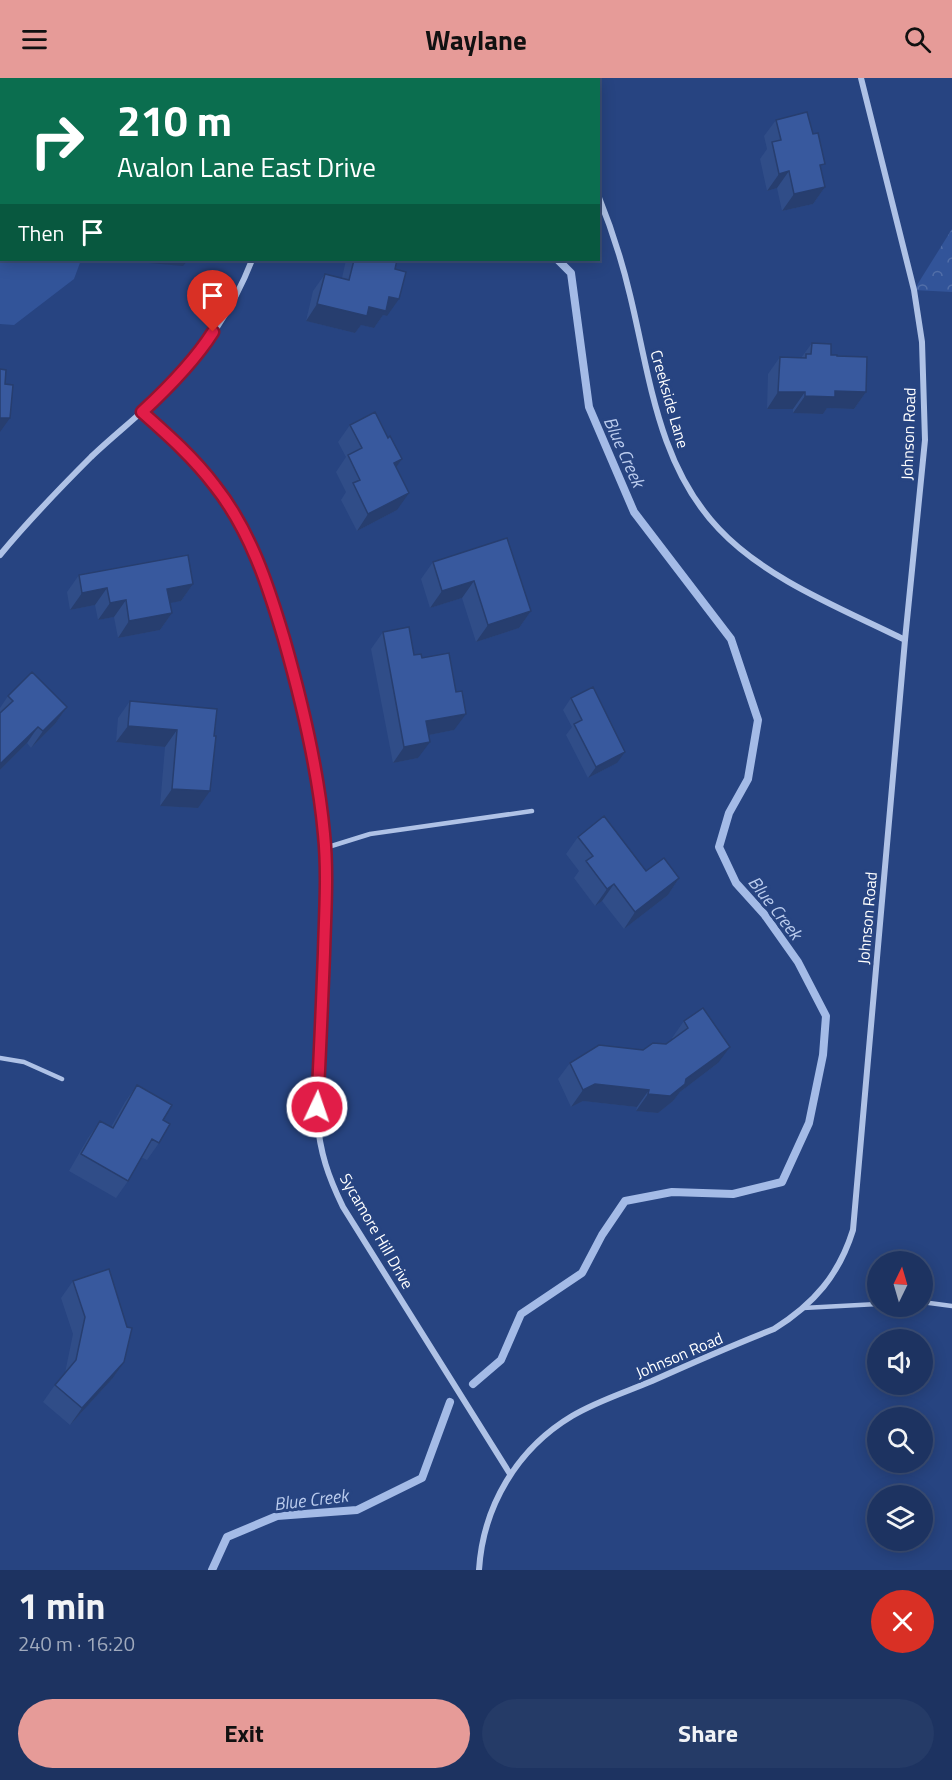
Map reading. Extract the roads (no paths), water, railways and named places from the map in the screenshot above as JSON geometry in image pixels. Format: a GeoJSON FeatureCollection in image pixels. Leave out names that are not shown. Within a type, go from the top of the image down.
{"type":"FeatureCollection","features":[{"type":"Feature","properties":{"kind":"street","name":"Johnson Road"},"geometry":{"type":"LineString","coordinates":[[479,1570],[486,1527],[496,1500],[510,1474],[538,1440],[573,1415],[774,1329],[794,1316],[834,1273],[853,1230],[925,440],[921,342],[914,290],[861,78]]}},
{"type":"Feature","properties":{"kind":"street","name":"Creekside Lane"},"geometry":{"type":"LineString","coordinates":[[600,201],[630,293],[650,391],[663,434],[670,455],[692,494],[719,530],[771,571],[791,584],[905,640]]}},
{"type":"Feature","properties":{"kind":"street"},"geometry":{"type":"LineString","coordinates":[[0,555],[92,457],[163,392],[207,342],[231,305],[252,261]]}},
{"type":"Feature","properties":{"kind":"street","name":"Sycamore Hill Drive"},"geometry":{"type":"LineString","coordinates":[[142,412],[176,442],[215,486],[235,514],[256,556],[275,609],[301,704],[321,804],[325,848],[325,927],[317,1107],[319,1140],[329,1179],[343,1207],[510,1474]]}},
{"type":"Feature","properties":{"kind":"lane"},"geometry":{"type":"LineString","coordinates":[[325,848],[370,834],[532,811]]}},
{"type":"Feature","properties":{"kind":"lane"},"geometry":{"type":"LineString","coordinates":[[0,1058],[24,1062],[62,1079]]}},
{"type":"Feature","properties":{"kind":"lane"},"geometry":{"type":"LineString","coordinates":[[933,1303],[952,1306]]}},
{"type":"Feature","properties":{"kind":"lane"},"geometry":{"type":"LineString","coordinates":[[803,1308],[867,1305]]}},
{"type":"Feature","properties":{"kind":"waterway","name":"Blue Creek"},"geometry":{"type":"LineString","coordinates":[[473,1384],[501,1360],[521,1314],[582,1273],[602,1235],[625,1201],[672,1192],[733,1194],[782,1182],[809,1123],[823,1055],[826,1016],[798,962],[764,914],[736,883],[719,847],[729,813],[748,779],[758,720],[731,639],[634,512],[589,407],[571,273],[559,261]]}},
{"type":"Feature","properties":{"kind":"waterway","name":"Blue Creek"},"geometry":{"type":"LineString","coordinates":[[212,1570],[227,1537],[277,1516],[357,1510],[422,1478],[450,1402]]}}]}
